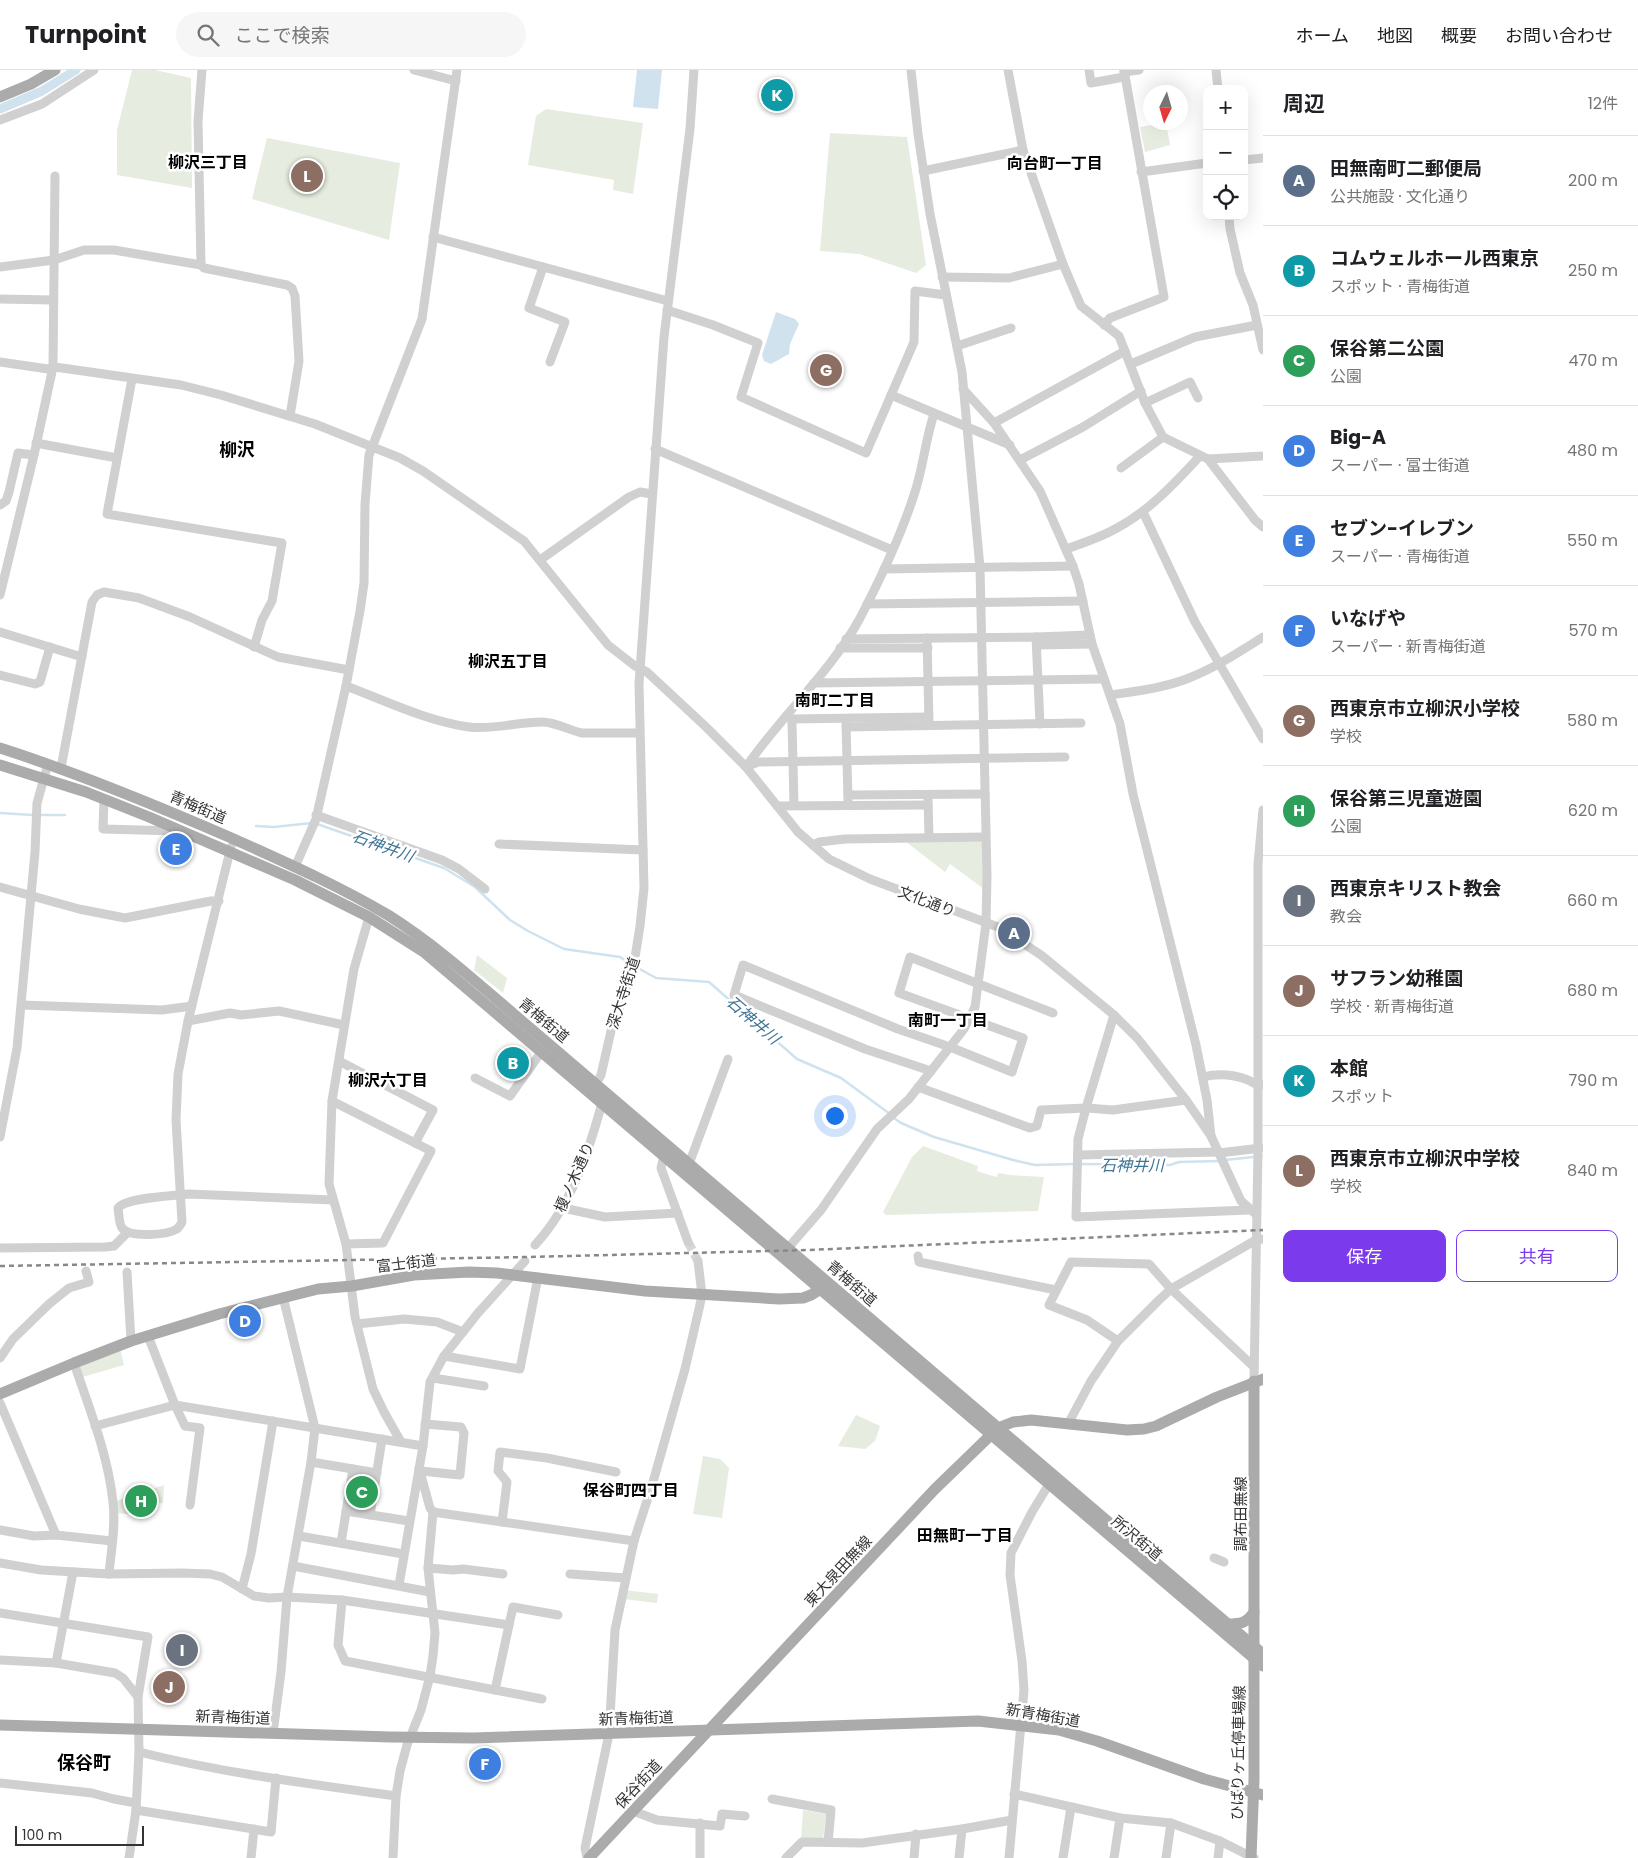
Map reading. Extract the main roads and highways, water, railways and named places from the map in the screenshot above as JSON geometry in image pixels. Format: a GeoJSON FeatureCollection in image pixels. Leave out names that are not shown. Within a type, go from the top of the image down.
{"type":"FeatureCollection","features":[{"type":"Feature","properties":{"kind":"main road"},"geometry":{"type":"LineString","coordinates":[[0,97],[31,84],[55,70]]}},
{"type":"Feature","properties":{"kind":"main road","name":"青梅街道"},"geometry":{"type":"LineString","coordinates":[[0,748],[61,768],[187,818],[295,866],[388,916],[417,935],[593,1088],[602,1103],[824,1286],[994,1431]]}},
{"type":"Feature","properties":{"kind":"main road","name":"青梅街道"},"geometry":{"type":"LineString","coordinates":[[0,765],[43,778],[104,805],[182,831],[295,880],[369,917],[424,952],[542,1051],[593,1088],[689,1164],[788,1248],[824,1286]]}},
{"type":"Feature","properties":{"kind":"main road","name":"富士街道"},"geometry":{"type":"LineString","coordinates":[[0,1394],[74,1363],[131,1342],[219,1314],[318,1288],[352,1286],[414,1275],[469,1272],[514,1274],[630,1289],[702,1295],[794,1299],[811,1295],[824,1286]]}},
{"type":"Feature","properties":{"kind":"main road"},"geometry":{"type":"LineString","coordinates":[[994,1431],[1013,1422],[1031,1420],[1127,1430],[1156,1426],[1258,1380]]}},
{"type":"Feature","properties":{"kind":"main road","name":"調布田無線"},"geometry":{"type":"LineString","coordinates":[[1258,1380],[1254,1612],[1259,1657]]}},
{"type":"Feature","properties":{"kind":"main road","name":"所沢街道"},"geometry":{"type":"LineString","coordinates":[[994,1431],[1051,1486],[1259,1657]]}},
{"type":"Feature","properties":{"kind":"main road","name":"所沢街道"},"geometry":{"type":"LineString","coordinates":[[994,1431],[1228,1624],[1259,1657]]}},
{"type":"Feature","properties":{"kind":"main road","name":"東大泉田無線"},"geometry":{"type":"LineString","coordinates":[[709,1730],[935,1490],[994,1431]]}},
{"type":"Feature","properties":{"kind":"main road"},"geometry":{"type":"LineString","coordinates":[[1228,1624],[1243,1623],[1249,1620],[1254,1612]]}},
{"type":"Feature","properties":{"kind":"main road","name":"ひばりヶ丘停車場線"},"geometry":{"type":"LineString","coordinates":[[1252,1858],[1258,1794],[1259,1657]]}},
{"type":"Feature","properties":{"kind":"main road","name":"新青梅街道"},"geometry":{"type":"LineString","coordinates":[[0,1724],[138,1730],[474,1738],[978,1721],[1021,1724],[1059,1730],[1258,1794]]}},
{"type":"Feature","properties":{"kind":"main road","name":"保谷街道"},"geometry":{"type":"LineString","coordinates":[[588,1858],[709,1730]]}},
{"type":"Feature","properties":{"kind":"water"},"geometry":{"type":"Polygon","coordinates":[[[637,70],[662,70],[658,109],[633,107],[637,70]]]}},
{"type":"Feature","properties":{"kind":"water"},"geometry":{"type":"Polygon","coordinates":[[[776,312],[795,319],[799,324],[790,344],[789,354],[771,364],[764,361],[762,355],[776,312]]]}},
{"type":"Feature","properties":{"kind":"waterway"},"geometry":{"type":"LineString","coordinates":[[0,109],[42,91],[76,70]]}},
{"type":"Feature","properties":{"kind":"waterway","name":"石神井川"},"geometry":{"type":"LineString","coordinates":[[0,813],[33,815]]}},
{"type":"Feature","properties":{"kind":"waterway","name":"石神井川"},"geometry":{"type":"LineString","coordinates":[[39,815],[65,815]]}},
{"type":"Feature","properties":{"kind":"waterway","name":"石神井川"},"geometry":{"type":"LineString","coordinates":[[256,826],[274,827],[312,823]]}},
{"type":"Feature","properties":{"kind":"waterway","name":"石神井川"},"geometry":{"type":"LineString","coordinates":[[317,824],[444,868],[475,887],[510,920],[564,949],[620,957],[631,964]]}},
{"type":"Feature","properties":{"kind":"waterway","name":"石神井川"},"geometry":{"type":"LineString","coordinates":[[636,967],[656,978],[709,982],[797,1059],[841,1078],[890,1114]]}},
{"type":"Feature","properties":{"kind":"waterway","name":"石神井川"},"geometry":{"type":"LineString","coordinates":[[894,1118],[901,1123],[934,1137],[1013,1160],[1035,1165],[1075,1164]]}},
{"type":"Feature","properties":{"kind":"waterway","name":"石神井川"},"geometry":{"type":"LineString","coordinates":[[1225,1160],[1263,1156]]}},
{"type":"Feature","properties":{"kind":"waterway","name":"石神井川"},"geometry":{"type":"LineString","coordinates":[[1081,1164],[1170,1165],[1179,1162],[1219,1161]]}},
{"type":"Feature","properties":{"kind":"tunnel"},"geometry":{"type":"LineString","coordinates":[[688,1242],[698,1261]]}},
{"type":"Feature","properties":{"kind":"railway"},"geometry":{"type":"LineString","coordinates":[[0,1266],[809,1250],[1263,1230]]}},
{"type":"Feature","properties":{"kind":"place","name":"本館"},"geometry":{"type":"Point","coordinates":[777,95]}},
{"type":"Feature","properties":{"kind":"place","name":"西東京市立柳沢中学校"},"geometry":{"type":"Point","coordinates":[307,176]}},
{"type":"Feature","properties":{"kind":"place","name":"西東京市立柳沢小学校"},"geometry":{"type":"Point","coordinates":[826,370]}},
{"type":"Feature","properties":{"kind":"place","name":"セブン-イレブン"},"geometry":{"type":"Point","coordinates":[176,849]}},
{"type":"Feature","properties":{"kind":"place","name":"田無南町二郵便局"},"geometry":{"type":"Point","coordinates":[1014,933]}},
{"type":"Feature","properties":{"kind":"place","name":"コムウェルホール西東京"},"geometry":{"type":"Point","coordinates":[513,1063]}},
{"type":"Feature","properties":{"kind":"place","name":"Big-A"},"geometry":{"type":"Point","coordinates":[245,1321]}},
{"type":"Feature","properties":{"kind":"place","name":"保谷第二公園"},"geometry":{"type":"Point","coordinates":[362,1492]}},
{"type":"Feature","properties":{"kind":"place","name":"保谷第三児童遊園"},"geometry":{"type":"Point","coordinates":[141,1501]}},
{"type":"Feature","properties":{"kind":"place","name":"西東京キリスト教会"},"geometry":{"type":"Point","coordinates":[182,1650]}},
{"type":"Feature","properties":{"kind":"place","name":"サフラン幼稚園"},"geometry":{"type":"Point","coordinates":[169,1687]}},
{"type":"Feature","properties":{"kind":"place","name":"いなげや"},"geometry":{"type":"Point","coordinates":[485,1764]}},
{"type":"Feature","properties":{"kind":"district","name":"柳沢三丁目"},"geometry":{"type":"Point","coordinates":[208,162]}},
{"type":"Feature","properties":{"kind":"district","name":"向台町一丁目"},"geometry":{"type":"Point","coordinates":[1055,163]}},
{"type":"Feature","properties":{"kind":"district","name":"柳沢"},"geometry":{"type":"Point","coordinates":[237,449]}},
{"type":"Feature","properties":{"kind":"district","name":"柳沢五丁目"},"geometry":{"type":"Point","coordinates":[508,661]}},
{"type":"Feature","properties":{"kind":"district","name":"南町二丁目"},"geometry":{"type":"Point","coordinates":[835,700]}},
{"type":"Feature","properties":{"kind":"district","name":"南町一丁目"},"geometry":{"type":"Point","coordinates":[948,1020]}},
{"type":"Feature","properties":{"kind":"district","name":"柳沢六丁目"},"geometry":{"type":"Point","coordinates":[388,1080]}},
{"type":"Feature","properties":{"kind":"district","name":"保谷町四丁目"},"geometry":{"type":"Point","coordinates":[631,1490]}},
{"type":"Feature","properties":{"kind":"district","name":"田無町一丁目"},"geometry":{"type":"Point","coordinates":[965,1535]}},
{"type":"Feature","properties":{"kind":"district","name":"保谷町"},"geometry":{"type":"Point","coordinates":[84,1762]}}]}
